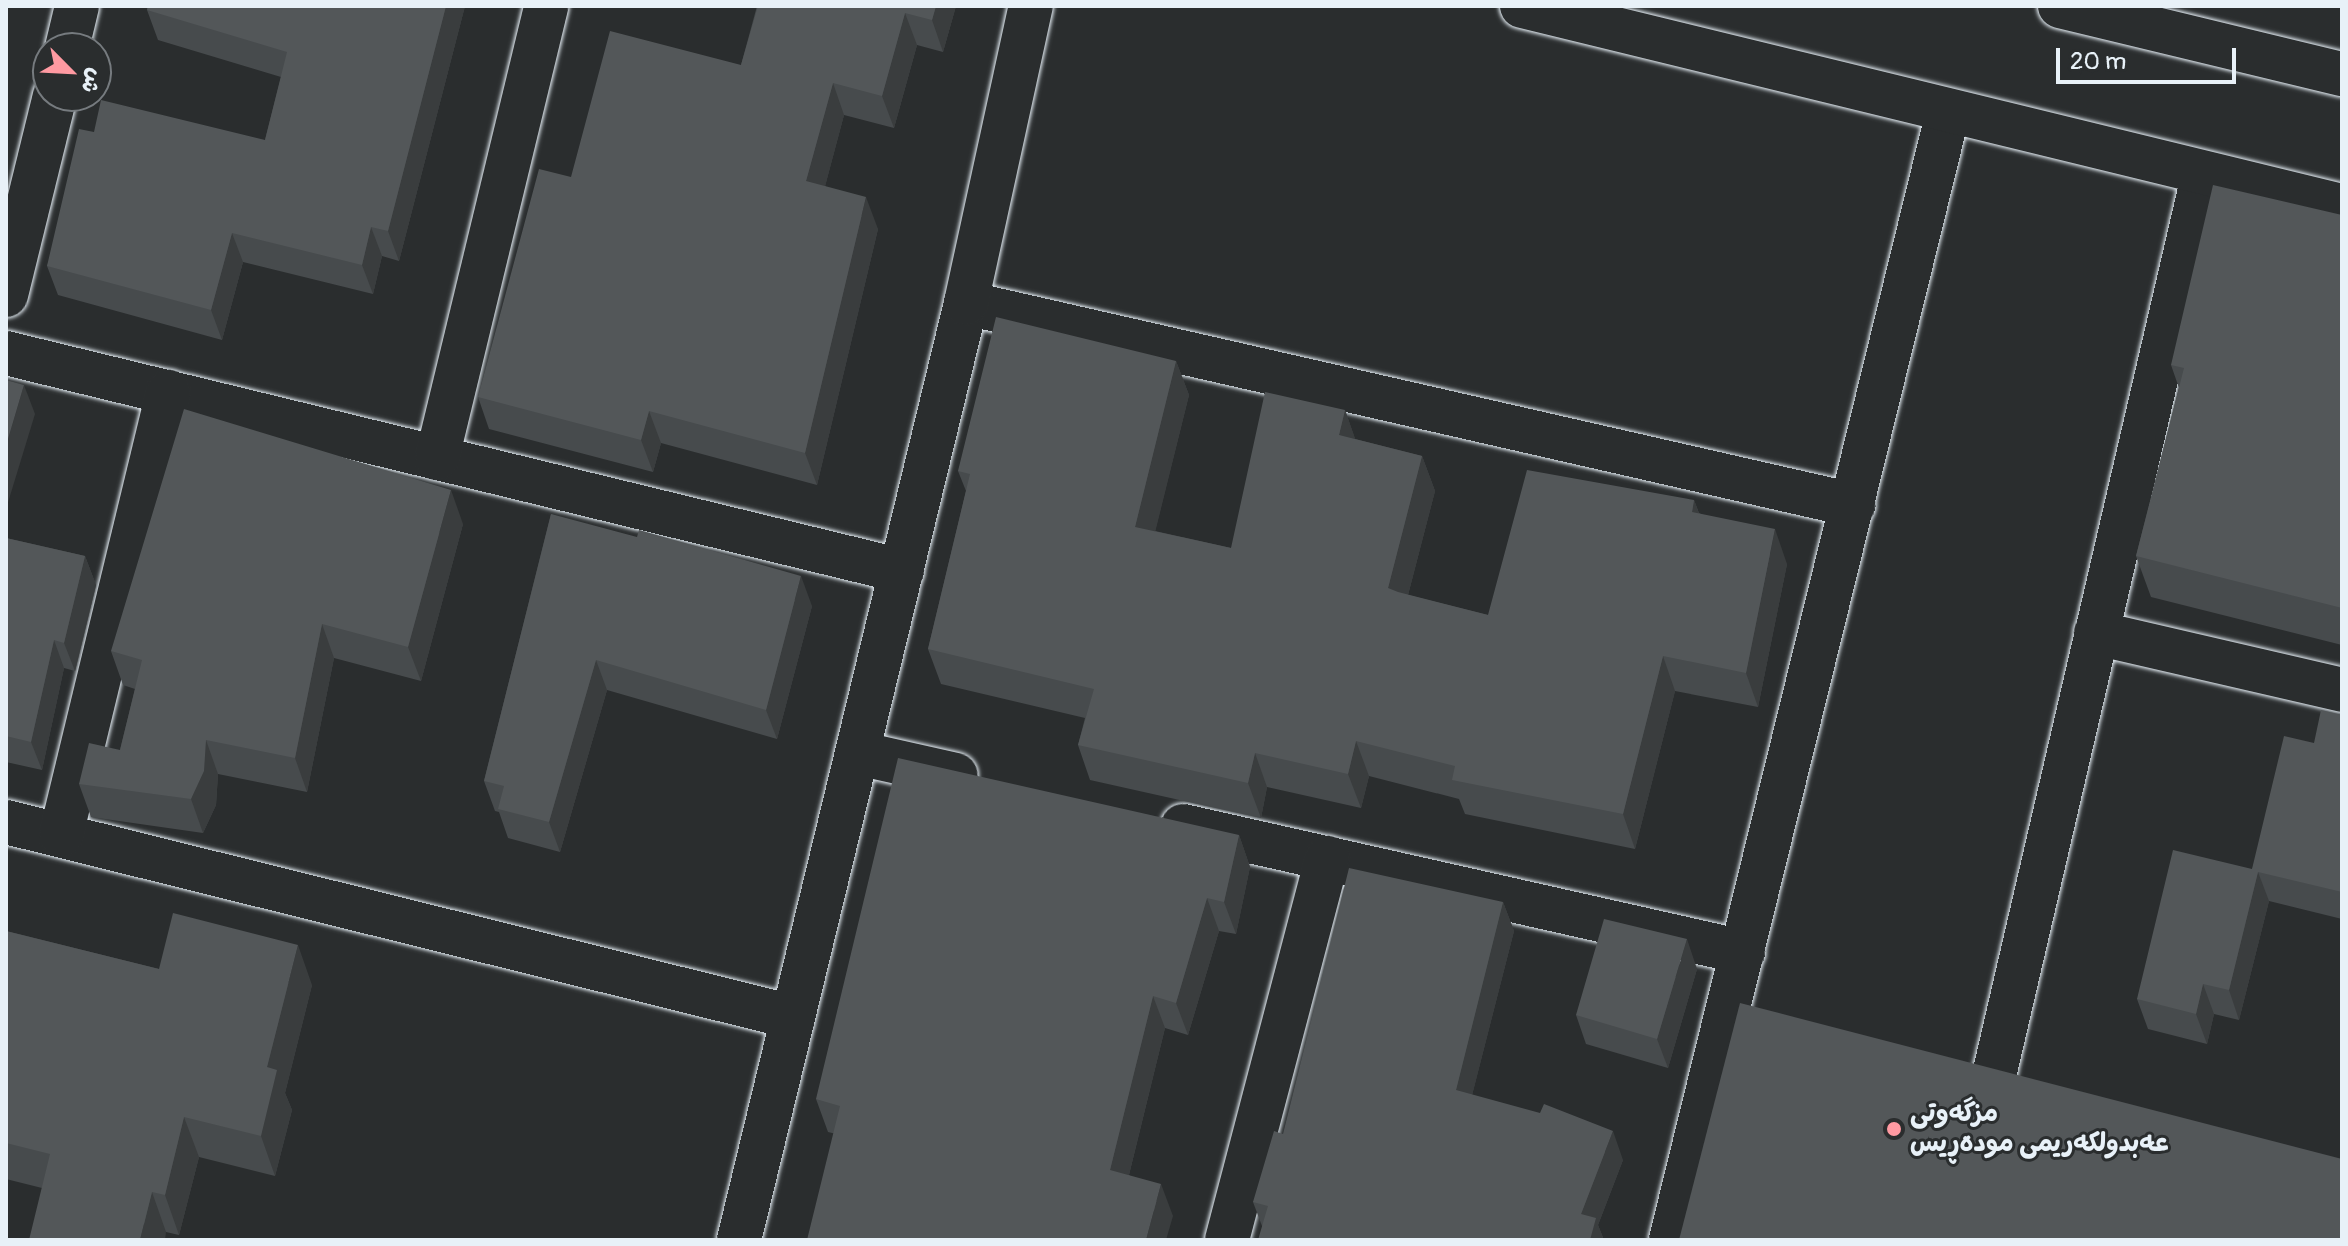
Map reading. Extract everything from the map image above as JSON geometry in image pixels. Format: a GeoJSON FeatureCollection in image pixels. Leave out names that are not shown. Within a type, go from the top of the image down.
{"type":"FeatureCollection","features":[{"type":"Feature","properties":{"kind":"street"},"geometry":{"type":"LineString","coordinates":[[71,32],[77,6]]}},
{"type":"Feature","properties":{"kind":"street"},"geometry":{"type":"LineString","coordinates":[[437,458],[546,6]]}},
{"type":"Feature","properties":{"kind":"street"},"geometry":{"type":"LineString","coordinates":[[739,1240],[966,303],[1031,6]]}},
{"type":"Feature","properties":{"kind":"street"},"geometry":{"type":"LineString","coordinates":[[1522,6],[2203,177],[2342,206]]}},
{"type":"Feature","properties":{"kind":"street"},"geometry":{"type":"LineString","coordinates":[[2060,6],[2342,74]]}},
{"type":"Feature","properties":{"kind":"street"},"geometry":{"type":"LineString","coordinates":[[6,295],[51,112]]}},
{"type":"Feature","properties":{"kind":"street"},"geometry":{"type":"LineString","coordinates":[[1671,1240],[1948,112]]}},
{"type":"Feature","properties":{"kind":"street"},"geometry":{"type":"LineString","coordinates":[[1993,1080],[2203,177]]}},
{"type":"Feature","properties":{"kind":"street"},"geometry":{"type":"LineString","coordinates":[[966,303],[1853,505]]}},
{"type":"Feature","properties":{"kind":"street"},"geometry":{"type":"LineString","coordinates":[[6,353],[902,571]]}},
{"type":"Feature","properties":{"kind":"street"},"geometry":{"type":"LineString","coordinates":[[61,835],[168,392]]}},
{"type":"Feature","properties":{"kind":"street"},"geometry":{"type":"LineString","coordinates":[[2096,633],[2342,690]]}},
{"type":"Feature","properties":{"kind":"street"},"geometry":{"type":"LineString","coordinates":[[858,753],[994,784]]}},
{"type":"Feature","properties":{"kind":"street"},"geometry":{"type":"LineString","coordinates":[[1145,817],[1743,952]]}},
{"type":"Feature","properties":{"kind":"street"},"geometry":{"type":"LineString","coordinates":[[6,822],[793,1017]]}},
{"type":"Feature","properties":{"kind":"street"},"geometry":{"type":"LineString","coordinates":[[1227,1240],[1327,858]]}},
{"type":"Feature","properties":{"kind":"street"},"geometry":{"type":"LineString","coordinates":[[1726,1015],[1770,1025]]}},
{"type":"Feature","properties":{"kind":"street"},"geometry":{"type":"LineString","coordinates":[[1948,1069],[2038,1091]]}},
{"type":"Feature","properties":{"kind":"building"},"geometry":{"type":"Polygon","coordinates":[[[148,6],[446,6],[388,231],[371,227],[362,265],[232,233],[211,310],[47,266],[79,129],[94,132],[98,112],[112,112],[112,103],[265,140],[287,52],[147,10],[148,6]]]}},
{"type":"Feature","properties":{"kind":"building"},"geometry":{"type":"Polygon","coordinates":[[[758,6],[936,6],[932,20],[905,13],[882,96],[833,83],[806,181],[866,197],[805,453],[649,411],[641,440],[478,397],[539,169],[571,177],[610,31],[741,65],[758,6]]]}},
{"type":"Feature","properties":{"kind":"building"},"geometry":{"type":"Polygon","coordinates":[[[2213,185],[2342,215],[2342,608],[2136,556],[2184,368],[2171,365],[2213,185]]]}},
{"type":"Feature","properties":{"kind":"building"},"geometry":{"type":"Polygon","coordinates":[[[996,317],[1176,361],[1135,527],[1231,548],[1265,392],[1345,410],[1339,435],[1422,456],[1388,588],[1398,592],[1488,615],[1527,470],[1694,500],[1692,512],[1775,529],[1746,673],[1663,656],[1623,814],[1452,780],[1455,766],[1356,741],[1348,774],[1255,753],[1248,783],[1078,745],[1094,689],[928,649],[970,474],[958,471],[996,317]]]}},
{"type":"Feature","properties":{"kind":"building"},"geometry":{"type":"Polygon","coordinates":[[[6,380],[24,385],[6,446],[6,380]]]}},
{"type":"Feature","properties":{"kind":"building"},"geometry":{"type":"Polygon","coordinates":[[[184,409],[451,490],[408,647],[322,624],[295,758],[206,740],[204,771],[191,799],[79,784],[89,743],[120,750],[142,660],[111,651],[184,409]]]}},
{"type":"Feature","properties":{"kind":"building"},"geometry":{"type":"Polygon","coordinates":[[[551,514],[637,537],[639,530],[801,576],[766,710],[596,660],[549,822],[498,809],[504,786],[484,781],[551,514]]]}},
{"type":"Feature","properties":{"kind":"building"},"geometry":{"type":"Polygon","coordinates":[[[6,538],[85,556],[64,643],[54,640],[31,742],[6,736],[6,538]]]}},
{"type":"Feature","properties":{"kind":"building"},"geometry":{"type":"Polygon","coordinates":[[[2321,710],[2342,715],[2342,892],[2258,872],[2229,990],[2203,984],[2196,1014],[2137,999],[2173,850],[2252,869],[2284,736],[2314,743],[2321,710]]]}},
{"type":"Feature","properties":{"kind":"building"},"geometry":{"type":"Polygon","coordinates":[[[898,758],[1239,835],[1224,902],[1207,898],[1176,1003],[1153,996],[1110,1170],[1161,1184],[1146,1240],[807,1240],[840,1106],[816,1099],[898,758]]]}},
{"type":"Feature","properties":{"kind":"building"},"geometry":{"type":"Polygon","coordinates":[[[1349,868],[1503,902],[1456,1090],[1540,1113],[1544,1104],[1613,1131],[1581,1214],[1596,1218],[1590,1240],[1258,1240],[1268,1206],[1253,1202],[1274,1131],[1283,1134],[1349,868]]]}},
{"type":"Feature","properties":{"kind":"building"},"geometry":{"type":"Polygon","coordinates":[[[173,913],[298,945],[267,1067],[277,1070],[261,1136],[184,1117],[165,1195],[152,1192],[140,1240],[29,1240],[50,1154],[6,1143],[6,931],[159,969],[173,913]]]}},
{"type":"Feature","properties":{"kind":"building"},"geometry":{"type":"Polygon","coordinates":[[[1604,919],[1687,939],[1657,1039],[1576,1015],[1604,919]]]}},
{"type":"Feature","properties":{"kind":"building","name":"مزگەوتی عەبدولکەریمی مودەڕیس"},"geometry":{"type":"Polygon","coordinates":[[[1740,1003],[2342,1159],[2342,1240],[1679,1240],[1740,1003]]]}},
{"type":"Feature","properties":{"kind":"place","name":"مزگەوتی عەبدولکەریمی مودەڕیس"},"geometry":{"type":"Point","coordinates":[1894,1129]}}]}
